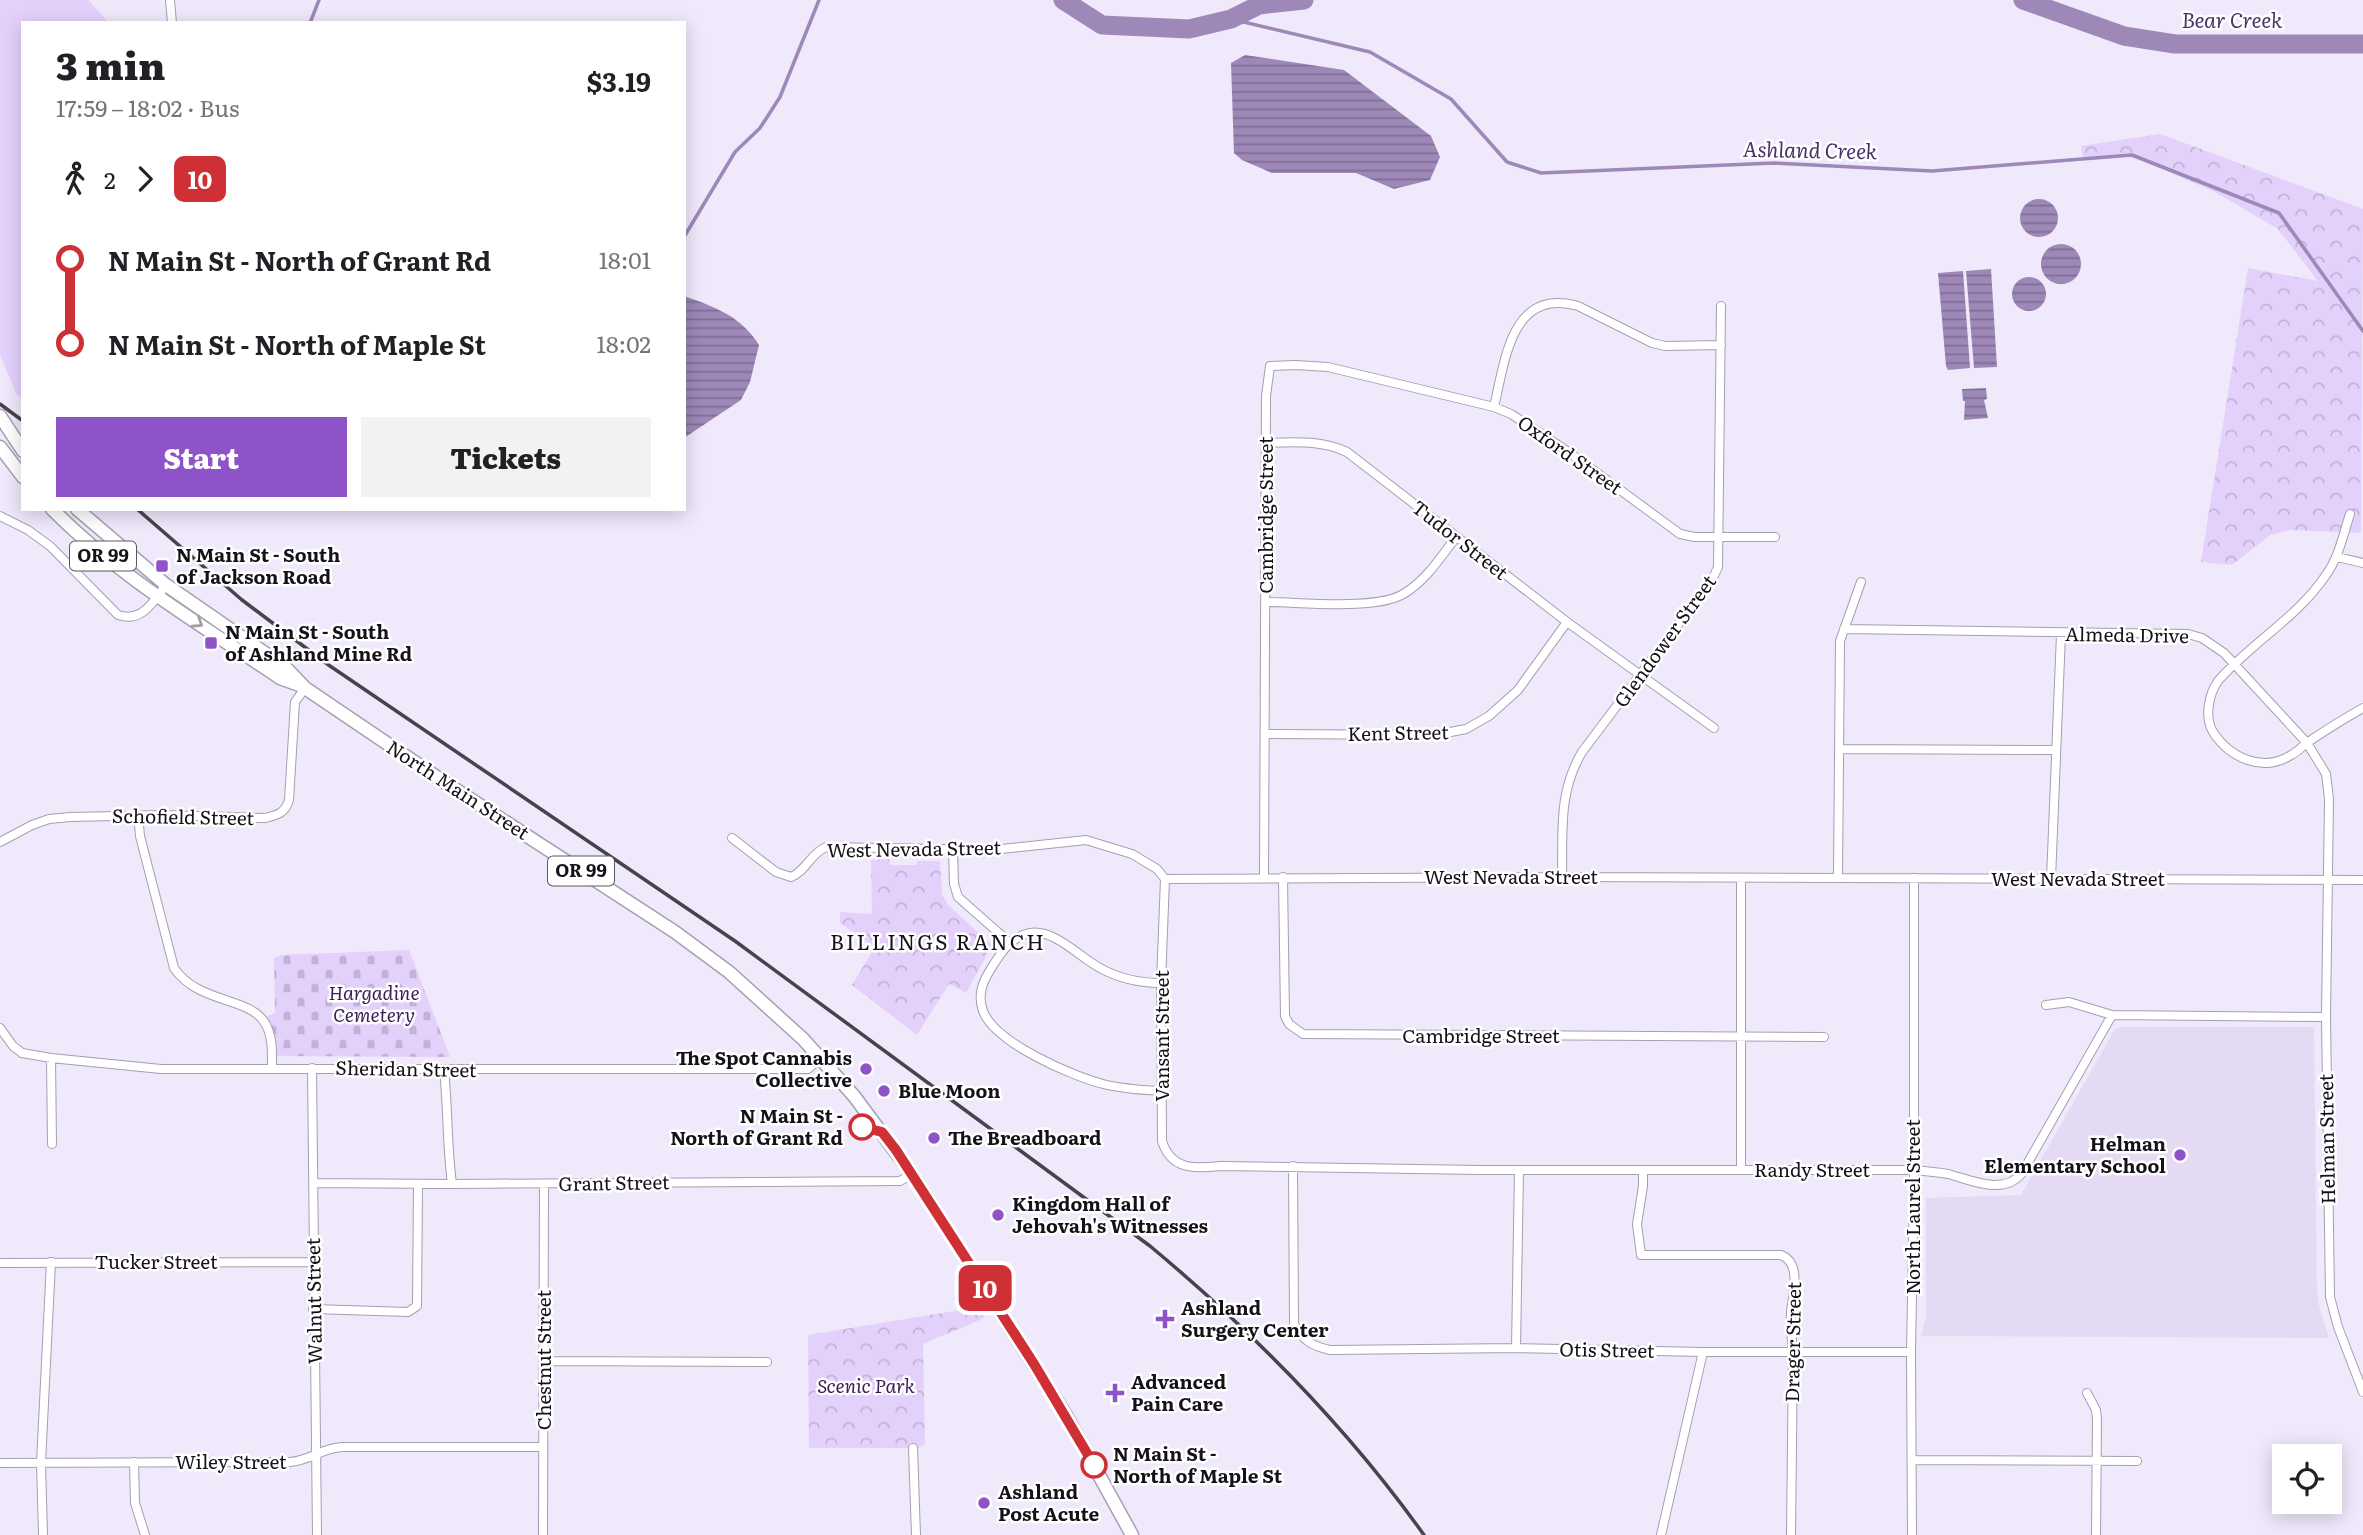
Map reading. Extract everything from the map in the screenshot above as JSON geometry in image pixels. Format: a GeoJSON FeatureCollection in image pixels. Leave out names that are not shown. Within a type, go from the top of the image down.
{"type":"FeatureCollection","features":[{"type":"Feature","properties":{"kind":"main road"},"geometry":{"type":"LineString","coordinates":[[0,416],[21,448]]}},
{"type":"Feature","properties":{"kind":"main road"},"geometry":{"type":"LineString","coordinates":[[0,447],[21,475]]}},
{"type":"Feature","properties":{"kind":"main road","name":"OR 99"},"geometry":{"type":"LineString","coordinates":[[54,511],[103,556],[158,596]]}},
{"type":"Feature","properties":{"kind":"main road","name":"OR 99"},"geometry":{"type":"LineString","coordinates":[[78,511],[166,585]]}},
{"type":"Feature","properties":{"kind":"main road","name":"North Main Street"},"geometry":{"type":"LineString","coordinates":[[166,585],[285,667],[305,688]]}},
{"type":"Feature","properties":{"kind":"main road","name":"North Main Street"},"geometry":{"type":"LineString","coordinates":[[158,596],[280,678],[305,688],[444,782],[676,932],[747,987],[821,1058],[865,1110],[912,1174],[1067,1417],[1132,1535]]}},
{"type":"Feature","properties":{"kind":"street"},"geometry":{"type":"LineString","coordinates":[[170,0],[172,21]]}},
{"type":"Feature","properties":{"kind":"street"},"geometry":{"type":"LineString","coordinates":[[1494,407],[1514,331],[1527,315],[1551,303],[1578,306],[1652,343],[1721,345]]}},
{"type":"Feature","properties":{"kind":"street","name":"Glendower Street"},"geometry":{"type":"LineString","coordinates":[[1562,877],[1563,807],[1568,781],[1582,752],[1641,676],[1713,578],[1718,567],[1721,306]]}},
{"type":"Feature","properties":{"kind":"street","name":"Oxford Street"},"geometry":{"type":"LineString","coordinates":[[1266,404],[1270,366],[1295,365],[1328,367],[1494,407],[1527,423],[1680,534],[1775,537]]}},
{"type":"Feature","properties":{"kind":"street","name":"Cambridge Street"},"geometry":{"type":"LineString","coordinates":[[1264,878],[1266,404]]}},
{"type":"Feature","properties":{"kind":"street","name":"Tudor Street"},"geometry":{"type":"LineString","coordinates":[[1266,443],[1308,442],[1336,447],[1347,452],[1567,622],[1714,728]]}},
{"type":"Feature","properties":{"kind":"street"},"geometry":{"type":"LineString","coordinates":[[10,462],[21,453]]}},
{"type":"Feature","properties":{"kind":"street"},"geometry":{"type":"LineString","coordinates":[[2350,514],[2337,556],[2326,575],[2301,605],[2214,686],[2209,706],[2209,724],[2224,745],[2243,760],[2265,764],[2288,757],[2363,708]]}},
{"type":"Feature","properties":{"kind":"street"},"geometry":{"type":"LineString","coordinates":[[0,516],[28,530],[50,546],[118,615],[125,618],[141,614],[166,585]]}},
{"type":"Feature","properties":{"kind":"street"},"geometry":{"type":"LineString","coordinates":[[1266,601],[1373,602],[1400,596],[1432,569],[1456,537]]}},
{"type":"Feature","properties":{"kind":"street"},"geometry":{"type":"LineString","coordinates":[[2337,556],[2363,563]]}},
{"type":"Feature","properties":{"kind":"street"},"geometry":{"type":"LineString","coordinates":[[1838,877],[1839,641],[1861,582]]}},
{"type":"Feature","properties":{"kind":"street","name":"Kent Street"},"geometry":{"type":"LineString","coordinates":[[1265,734],[1436,735],[1466,729],[1489,716],[1518,690],[1567,622]]}},
{"type":"Feature","properties":{"kind":"street","name":"Almeda Drive"},"geometry":{"type":"LineString","coordinates":[[1843,629],[2188,634],[2212,644],[2235,664],[2320,761],[2328,782],[2327,880]]}},
{"type":"Feature","properties":{"kind":"street"},"geometry":{"type":"LineString","coordinates":[[2051,879],[2061,634]]}},
{"type":"Feature","properties":{"kind":"street","name":"Schofield Street"},"geometry":{"type":"LineString","coordinates":[[0,842],[49,819],[138,815],[265,818],[283,812],[290,791],[295,702],[305,688]]}},
{"type":"Feature","properties":{"kind":"street"},"geometry":{"type":"LineString","coordinates":[[1839,749],[2056,750]]}},
{"type":"Feature","properties":{"kind":"street"},"geometry":{"type":"LineString","coordinates":[[138,815],[139,836],[174,968],[180,977],[196,989],[257,1012],[265,1021],[270,1035],[272,1069]]}},
{"type":"Feature","properties":{"kind":"street","name":"West Nevada Street"},"geometry":{"type":"LineString","coordinates":[[732,838],[776,872],[788,877],[797,876],[815,853],[826,847],[953,850],[1011,848],[1086,840],[1132,854],[1157,869],[1165,879],[1838,877],[2363,880]]}},
{"type":"Feature","properties":{"kind":"street"},"geometry":{"type":"LineString","coordinates":[[953,850],[954,884],[958,897],[1009,942]]}},
{"type":"Feature","properties":{"kind":"street","name":"Cambridge Street"},"geometry":{"type":"LineString","coordinates":[[1283,877],[1285,1016],[1289,1024],[1303,1034],[1824,1037]]}},
{"type":"Feature","properties":{"kind":"street"},"geometry":{"type":"LineString","coordinates":[[1741,878],[1741,1170]]}},
{"type":"Feature","properties":{"kind":"street","name":"North Laurel Street"},"geometry":{"type":"LineString","coordinates":[[1912,1535],[1914,878]]}},
{"type":"Feature","properties":{"kind":"street","name":"Vansant Street"},"geometry":{"type":"LineString","coordinates":[[1165,879],[1161,982],[1162,1141],[1164,1150],[1181,1165],[1201,1169]]}},
{"type":"Feature","properties":{"kind":"street","name":"Helman Street"},"geometry":{"type":"LineString","coordinates":[[2327,880],[2330,1297],[2338,1327],[2363,1392]]}},
{"type":"Feature","properties":{"kind":"street"},"geometry":{"type":"LineString","coordinates":[[1161,982],[1145,982],[1113,974],[1045,933],[1024,935],[1009,942],[981,989],[984,1015],[991,1024],[1023,1049],[1062,1070],[1106,1085],[1161,1091]]}},
{"type":"Feature","properties":{"kind":"street"},"geometry":{"type":"LineString","coordinates":[[2046,1005],[2069,1002],[2112,1015],[2326,1017]]}},
{"type":"Feature","properties":{"kind":"street","name":"Randy Street"},"geometry":{"type":"LineString","coordinates":[[1201,1169],[1220,1166],[1293,1166],[1519,1170],[1914,1170],[1938,1172],[1979,1184],[1999,1185],[2013,1182],[2022,1173],[2112,1015]]}},
{"type":"Feature","properties":{"kind":"street","name":"Sheridan Street"},"geometry":{"type":"LineString","coordinates":[[0,1028],[22,1054],[161,1069],[808,1069],[821,1058]]}},
{"type":"Feature","properties":{"kind":"street"},"geometry":{"type":"LineString","coordinates":[[51,1058],[52,1144]]}},
{"type":"Feature","properties":{"kind":"street","name":"Walnut Street"},"geometry":{"type":"LineString","coordinates":[[312,1068],[317,1535]]}},
{"type":"Feature","properties":{"kind":"street"},"geometry":{"type":"LineString","coordinates":[[444,1070],[452,1184]]}},
{"type":"Feature","properties":{"kind":"street","name":"Otis Street"},"geometry":{"type":"LineString","coordinates":[[1293,1166],[1294,1324],[1306,1340],[1317,1347],[1329,1350],[1517,1348],[1793,1353],[1911,1352]]}},
{"type":"Feature","properties":{"kind":"street"},"geometry":{"type":"LineString","coordinates":[[1517,1348],[1519,1170]]}},
{"type":"Feature","properties":{"kind":"street","name":"Drager Street"},"geometry":{"type":"LineString","coordinates":[[1643,1170],[1637,1224],[1642,1255],[1781,1255],[1789,1258],[1793,1264],[1791,1535]]}},
{"type":"Feature","properties":{"kind":"street","name":"Grant Street"},"geometry":{"type":"LineString","coordinates":[[314,1183],[900,1181],[912,1174]]}},
{"type":"Feature","properties":{"kind":"street"},"geometry":{"type":"LineString","coordinates":[[313,1309],[408,1312],[417,1306],[418,1184]]}},
{"type":"Feature","properties":{"kind":"street","name":"Chestnut Street"},"geometry":{"type":"LineString","coordinates":[[543,1535],[544,1184]]}},
{"type":"Feature","properties":{"kind":"street"},"geometry":{"type":"LineString","coordinates":[[43,1535],[41,1463],[51,1262]]}},
{"type":"Feature","properties":{"kind":"street","name":"Tucker Street"},"geometry":{"type":"LineString","coordinates":[[0,1263],[313,1262]]}},
{"type":"Feature","properties":{"kind":"street"},"geometry":{"type":"LineString","coordinates":[[1661,1535],[1703,1352]]}},
{"type":"Feature","properties":{"kind":"street"},"geometry":{"type":"LineString","coordinates":[[544,1361],[766,1362]]}},
{"type":"Feature","properties":{"kind":"street"},"geometry":{"type":"LineString","coordinates":[[2087,1393],[2096,1410],[2096,1535]]}},
{"type":"Feature","properties":{"kind":"street","name":"Wiley Street"},"geometry":{"type":"LineString","coordinates":[[0,1463],[290,1462],[307,1459],[324,1449],[342,1447],[543,1447]]}},
{"type":"Feature","properties":{"kind":"street"},"geometry":{"type":"LineString","coordinates":[[913,1448],[916,1535]]}},
{"type":"Feature","properties":{"kind":"street"},"geometry":{"type":"LineString","coordinates":[[1912,1460],[2137,1461]]}},
{"type":"Feature","properties":{"kind":"street"},"geometry":{"type":"LineString","coordinates":[[134,1462],[135,1503],[145,1535]]}},
{"type":"Feature","properties":{"kind":"shaded area"},"geometry":{"type":"Polygon","coordinates":[[[1245,55],[1344,70],[1431,136],[1440,157],[1430,180],[1394,189],[1356,173],[1272,173],[1242,160],[1234,153],[1231,63],[1245,55]]]}},
{"type":"Feature","properties":{"kind":"shaded area"},"geometry":{"type":"Polygon","coordinates":[[[2039,199],[2052,205],[2058,218],[2052,231],[2039,237],[2026,231],[2020,218],[2026,205],[2039,199]]]}},
{"type":"Feature","properties":{"kind":"shaded area"},"geometry":{"type":"Polygon","coordinates":[[[2061,244],[2069,245],[2075,250],[2080,256],[2080,272],[2075,278],[2069,283],[2061,284],[2053,283],[2047,278],[2042,272],[2041,264],[2042,256],[2047,250],[2053,245],[2061,244]]]}},
{"type":"Feature","properties":{"kind":"shaded area"},"geometry":{"type":"Polygon","coordinates":[[[1991,269],[1997,367],[1974,368],[1966,271],[1991,269]]]}},
{"type":"Feature","properties":{"kind":"shaded area"},"geometry":{"type":"Polygon","coordinates":[[[1963,271],[1970,368],[1948,370],[1938,273],[1963,271]]]}},
{"type":"Feature","properties":{"kind":"shaded area"},"geometry":{"type":"Polygon","coordinates":[[[2029,277],[2041,282],[2046,294],[2041,306],[2029,311],[2017,306],[2012,294],[2017,282],[2029,277]]]}},
{"type":"Feature","properties":{"kind":"shaded area"},"geometry":{"type":"Polygon","coordinates":[[[686,297],[736,320],[759,345],[750,382],[741,400],[686,437],[686,297]]]}},
{"type":"Feature","properties":{"kind":"shaded area"},"geometry":{"type":"Polygon","coordinates":[[[1986,388],[1987,399],[1984,400],[1988,418],[1964,420],[1965,401],[1962,389],[1986,388]]]}},
{"type":"Feature","properties":{"kind":"shaded area","name":"Helman Elementary School"},"geometry":{"type":"Polygon","coordinates":[[[2314,1027],[2317,1293],[2329,1338],[1921,1336],[1926,1317],[1926,1198],[2021,1195],[2115,1029],[2314,1027]]]}},
{"type":"Feature","properties":{"kind":"green space"},"geometry":{"type":"Polygon","coordinates":[[[0,0],[88,0],[107,21],[21,21],[21,396],[17,395],[0,355],[0,0]]]}},
{"type":"Feature","properties":{"kind":"green space"},"geometry":{"type":"Polygon","coordinates":[[[2160,134],[2363,209],[2361,533],[2290,530],[2270,535],[2232,565],[2201,562],[2248,268],[2318,281],[2278,229],[2213,191],[2132,156],[2083,157],[2081,146],[2160,134]]]}},
{"type":"Feature","properties":{"kind":"green space"},"geometry":{"type":"Polygon","coordinates":[[[889,859],[890,865],[917,865],[917,861],[940,861],[942,894],[948,905],[992,945],[966,993],[949,984],[917,1035],[852,985],[875,947],[840,923],[840,912],[872,914],[871,860],[889,859]]]}},
{"type":"Feature","properties":{"kind":"green space","name":"Hargadine Cemetery"},"geometry":{"type":"Polygon","coordinates":[[[409,950],[450,1057],[276,1056],[267,1016],[275,1013],[274,958],[281,955],[409,950]]]}},
{"type":"Feature","properties":{"kind":"green space","name":"Scenic Park"},"geometry":{"type":"Polygon","coordinates":[[[979,1307],[985,1317],[923,1344],[925,1444],[919,1448],[809,1448],[808,1335],[979,1307]]]}},
{"type":"Feature","properties":{"kind":"waterway"},"geometry":{"type":"LineString","coordinates":[[311,21],[319,0]]}},
{"type":"Feature","properties":{"kind":"waterway"},"geometry":{"type":"LineString","coordinates":[[686,234],[735,152],[760,128],[780,97],[819,0]]}},
{"type":"Feature","properties":{"kind":"waterway","name":"Bear Creek"},"geometry":{"type":"LineString","coordinates":[[1063,0],[1102,25],[1189,29],[1231,19],[1259,5],[1304,0]]}},
{"type":"Feature","properties":{"kind":"waterway","name":"Bear Creek"},"geometry":{"type":"LineString","coordinates":[[2023,0],[2124,36],[2175,44],[2363,44]]}},
{"type":"Feature","properties":{"kind":"waterway","name":"Ashland Creek"},"geometry":{"type":"LineString","coordinates":[[1231,19],[1370,52],[1451,99],[1507,162],[1541,173],[1774,163],[1932,171],[2132,155],[2279,213],[2363,331]]}},
{"type":"Feature","properties":{"kind":"railway"},"geometry":{"type":"LineString","coordinates":[[0,404],[21,420]]}},
{"type":"Feature","properties":{"kind":"railway"},"geometry":{"type":"LineString","coordinates":[[139,511],[242,600],[330,666],[735,941],[1150,1246],[1225,1312],[1296,1382],[1363,1456],[1424,1535]]}},
{"type":"Feature","properties":{"kind":"bus line","name":"10"},"geometry":{"type":"LineString","coordinates":[[862,1127],[882,1132],[896,1150],[1034,1364],[1094,1465]]}},
{"type":"Feature","properties":{"kind":"place","name":"N Main St - South of Jackson Road"},"geometry":{"type":"Point","coordinates":[162,566]}},
{"type":"Feature","properties":{"kind":"place","name":"N Main St - South of Ashland Mine Rd"},"geometry":{"type":"Point","coordinates":[211,643]}},
{"type":"Feature","properties":{"kind":"place","name":"The Spot Cannabis Collective"},"geometry":{"type":"Point","coordinates":[866,1069]}},
{"type":"Feature","properties":{"kind":"place","name":"Blue Moon"},"geometry":{"type":"Point","coordinates":[884,1091]}},
{"type":"Feature","properties":{"kind":"place","name":"N Main St - North of Grant Rd"},"geometry":{"type":"Point","coordinates":[862,1127]}},
{"type":"Feature","properties":{"kind":"place","name":"The Breadboard"},"geometry":{"type":"Point","coordinates":[934,1138]}},
{"type":"Feature","properties":{"kind":"place","name":"Helman Elementary School"},"geometry":{"type":"Point","coordinates":[2180,1155]}},
{"type":"Feature","properties":{"kind":"place","name":"Kingdom Hall of Jehovah's Witnesses"},"geometry":{"type":"Point","coordinates":[998,1215]}},
{"type":"Feature","properties":{"kind":"place","name":"Ashland Surgery Center"},"geometry":{"type":"Point","coordinates":[1165,1319]}},
{"type":"Feature","properties":{"kind":"place","name":"Advanced Pain Care"},"geometry":{"type":"Point","coordinates":[1115,1393]}},
{"type":"Feature","properties":{"kind":"place","name":"N Main St - North of Maple St"},"geometry":{"type":"Point","coordinates":[1094,1465]}},
{"type":"Feature","properties":{"kind":"place","name":"Ashland Post Acute"},"geometry":{"type":"Point","coordinates":[984,1503]}},
{"type":"Feature","properties":{"kind":"district","name":"BILLINGS RANCH"},"geometry":{"type":"Point","coordinates":[938,943]}}]}
